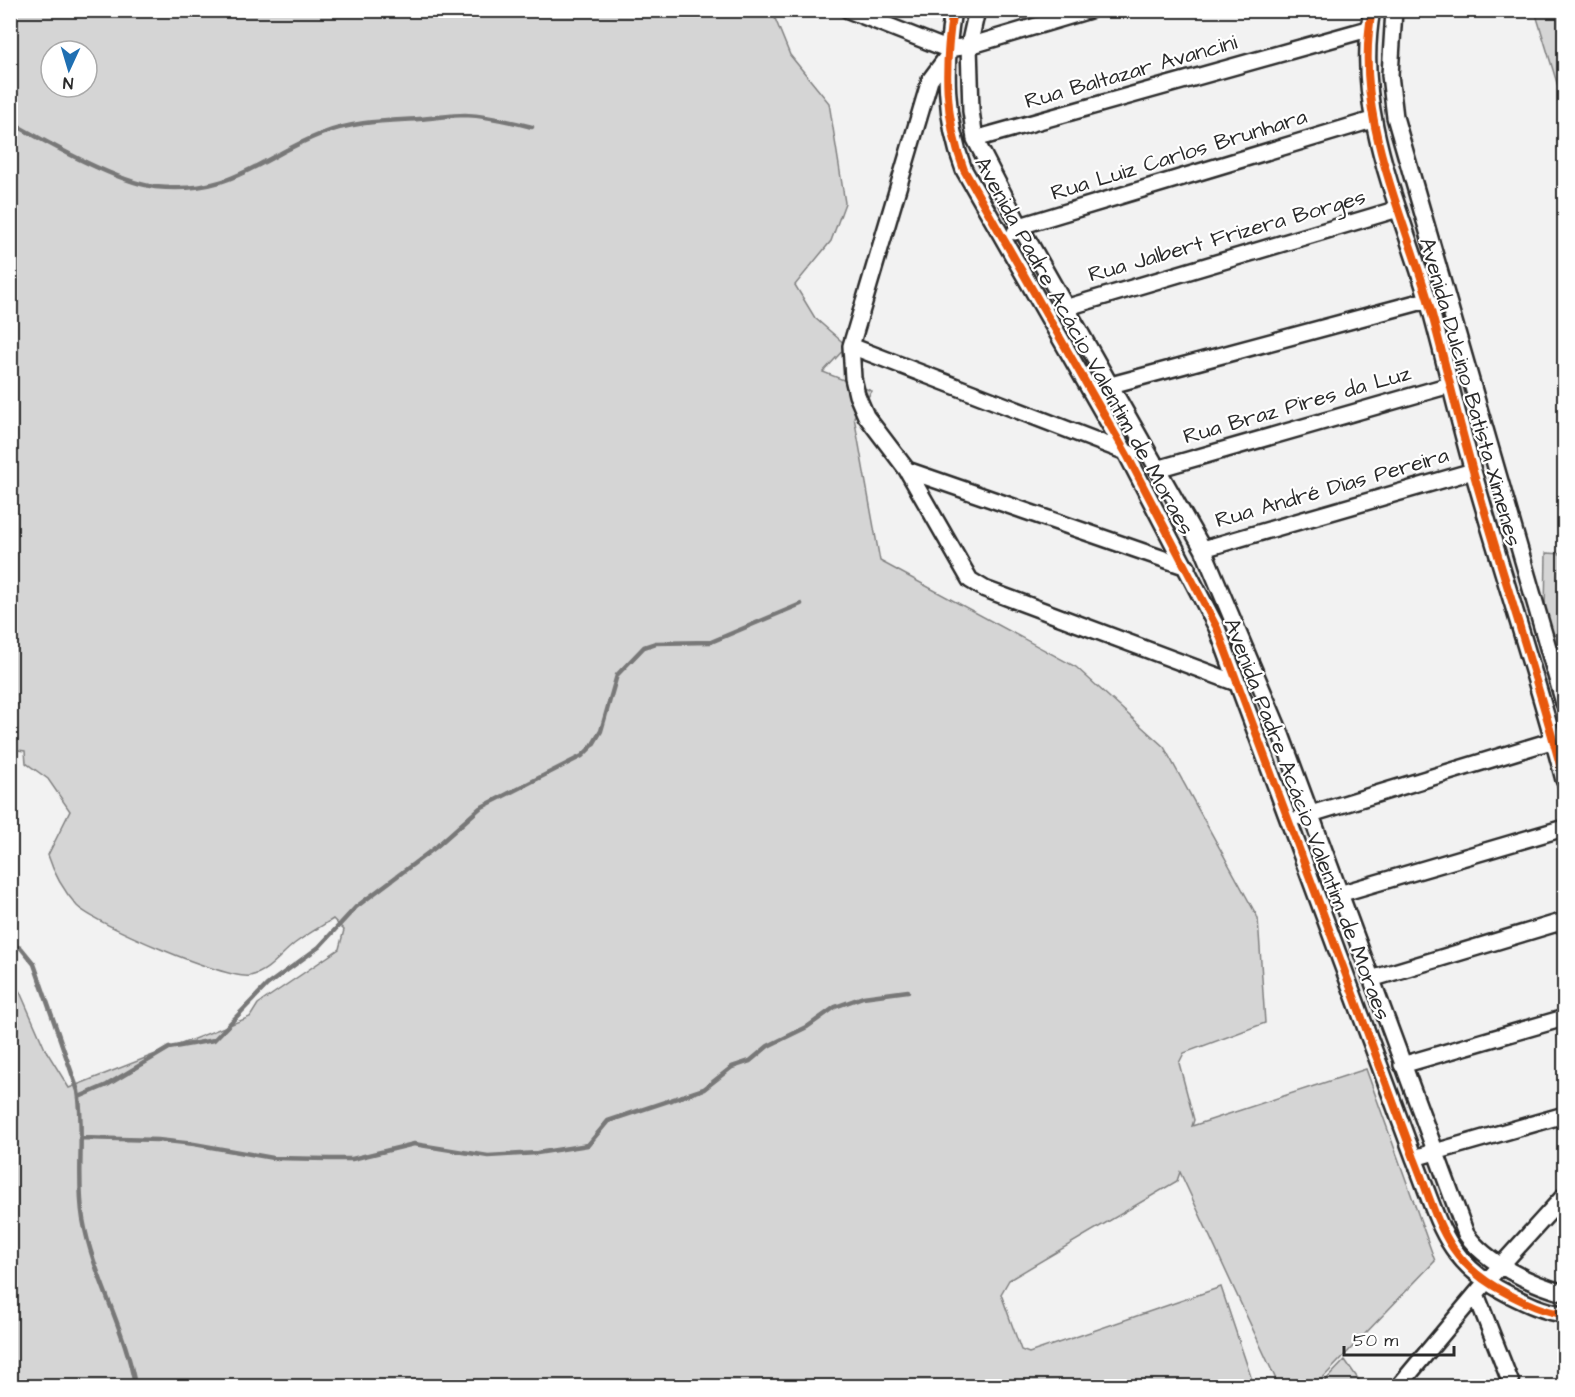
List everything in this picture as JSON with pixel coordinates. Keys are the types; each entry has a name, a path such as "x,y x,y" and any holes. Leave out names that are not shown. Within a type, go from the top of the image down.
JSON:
{"street":[{"path":"848,10 947,53"},
{"name":"Avenida Padre Acácio Valentim de Moraes","path":"953,10 947,53 949,121 964,170 1127,454 1217,628 1414,1158 1446,1237 1480,1288"},
{"name":"Avenida Padre Acácio Valentim de Moraes","path":"977,10 969,46 971,111 975,139 1020,226 1068,307 1145,450 1203,549 1264,691 1466,1234 1482,1252 1502,1265"},
{"path":"1090,10 947,53 930,80 851,346 857,396 881,438 907,470 970,580 985,589 1239,684"},
{"name":"Avenida Dulcino Batista Ximenes","path":"1372,10 1368,29 1366,79 1372,120 1427,300 1473,471 1559,738 1564,780"},
{"name":"Avenida Dulcino Batista Ximenes","path":"1394,10 1390,75 1395,117 1564,703"},
{"name":"Rua Baltazar Avancini","path":"975,139 1368,29"},
{"name":"Rua Luiz Carlos Brunhara","path":"1004,243 1020,226 1372,120"},
{"name":"Rua Jalbert Frizera Borges","path":"1068,307 1398,209"},
{"path":"1111,385 1427,300"},
{"path":"851,346 1127,454 1145,450"},
{"name":"Rua Braz Pires da Luz","path":"1157,469 1450,385"},
{"path":"907,470 1187,567"},
{"name":"Rua André Dias Pereira","path":"1203,549 1473,471"},
{"path":"1217,628 1236,623"},
{"path":"1290,821 1559,738"},
{"path":"1339,894 1564,828"},
{"path":"1371,979 1564,921"},
{"path":"1402,1065 1564,1018"},
{"path":"1414,1158 1435,1150 1564,1115"},
{"path":"1400,1386 1480,1288 1564,1196"},
{"path":"1502,1265 1547,1288 1564,1293"},
{"path":"1480,1288 1564,1314"},
{"path":"1480,1288 1512,1386"}],"shaded area":[{"path":"11,11 772,11 790,55 829,103 845,203 831,241 795,285 815,318 847,346 823,372 872,391 854,417 880,561 1076,667 1164,747 1258,918 1265,1023 1184,1053 1179,1063 1194,1120 1192,1126 1366,1069 1435,1261 1315,1386 1279,1386 1180,1172 1177,1181 1009,1280 1001,1294 1021,1350 1029,1353 1221,1287 1254,1386 11,1386 11,976 45,1049 69,1088 250,1017 258,1004 339,949 344,930 333,919 294,944 269,967 250,976 236,975 189,960 108,925 77,906 67,894 53,869 48,855 70,811 48,779 26,763 25,751 11,749"},
{"path":"1535,11 1564,11 1564,106"},
{"path":"1546,553 1564,554 1564,691 1545,614"},
{"path":"1345,1360 1363,1386 1320,1386"}],"waterway":[{"path":"10,122 81,160 121,178 155,187 182,188 205,186 225,180 321,134 357,124 465,115 482,116 532,127"},
{"path":"79,1097 107,1085 169,1048 214,1040 267,985 319,947 356,907 436,847 480,808 582,756 592,746 601,731 617,675 644,647 656,643 711,642 801,604"},
{"path":"10,944 21,948 34,964 78,1091 83,1219 94,1262 131,1365 135,1386"},
{"path":"81,1138 158,1140 273,1158 329,1159 352,1159 414,1144 488,1156 537,1153 588,1145 608,1121 704,1089 732,1067 750,1061 768,1046 807,1027 835,1007 863,997 908,991"}],"cycle path":[{"path":"953,10 947,71 949,111 957,150 964,170 1127,455 1217,628 1438,1220 1457,1253 1487,1282 1528,1304 1564,1314"},
{"path":"1372,10 1368,48 1369,85 1382,158 1428,300 1473,471 1564,780"}]}
